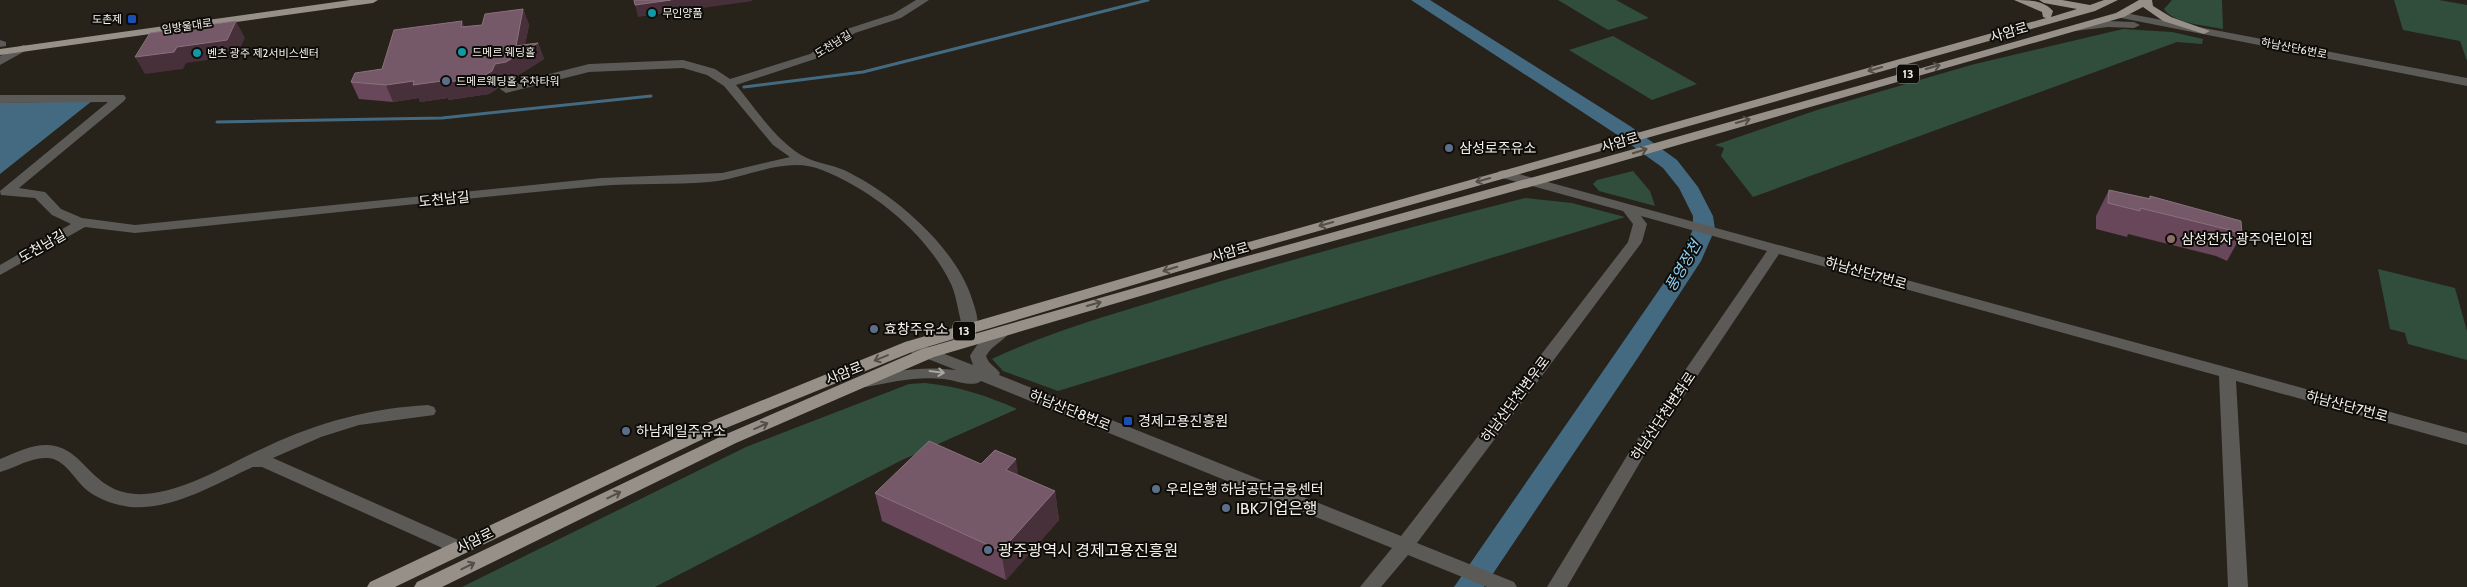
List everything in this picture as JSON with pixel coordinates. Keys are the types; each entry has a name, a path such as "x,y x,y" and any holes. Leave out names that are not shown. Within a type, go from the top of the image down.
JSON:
{"main road":[{"name":"임방울대로","path":"0,46 309,0"},
{"name":"임방울대로","path":"0,46 23,48 373,0"},
{"path":"2019,0 2041,6 2048,11 2048,14 2037,24"},
{"path":"2044,0 2120,14"},
{"name":"사암로","path":"377,587 720,424 911,346 1208,258 1681,123 2091,9 2113,0"},
{"path":"2147,0 2148,7 2157,15 2204,31"},
{"name":"사암로","path":"424,587 730,439 928,353 1227,266 1593,165 1696,134 2073,28 2120,14 2147,0"}],"street":[{"name":"도천남길","path":"728,83 814,56 851,31 897,16 924,0"},
{"name":"하남산단6번로","path":"2120,14 2467,82"},
{"path":"2073,28 2121,24 2204,31"},
{"path":"0,61 23,48"},
{"path":"506,89 589,68 673,62 699,68 728,83"},
{"name":"도천남길","path":"728,83 737,91 753,114 778,142 802,160 836,170 863,185 928,240 949,266 963,292 970,312 970,329"},
{"name":"도천남길","path":"0,99 120,98 6,192 33,194 43,197 57,214 113,228 158,227 601,182 698,179 724,176 802,160"},
{"name":"하남산단7번로","path":"1504,174 1754,241 2467,439"},
{"name":"하남산단천변우로","path":"1370,587 1410,548 1635,242 1640,224 1627,207"},
{"name":"도천남길","path":"0,271 84,222"},
{"name":"하남산단천변좌로","path":"1557,587 1640,450 1776,248"},
{"path":"1003,331 980,351 978,361 982,367 1017,389"},
{"name":"하남산단8번로","path":"911,346 1507,587"},
{"path":"855,385 913,372 928,371 1017,389"},
{"path":"2227,373 2238,587"},
{"path":"0,466 32,452 45,450 59,453 71,460 90,483 104,492 128,500 157,497 185,490 292,441 342,422 377,414 428,411"},
{"path":"251,461 262,461 277,465 458,548"}],"green space":[{"path":"1558,0 1616,0 1649,18 1608,30"},
{"path":"2172,0 2222,0 2223,29 2174,18 2164,9"},
{"path":"2394,0 2439,0 2467,5 2467,61 2460,41 2403,30"},
{"path":"2123,29 2172,32 2203,39 2202,44 2177,42 1753,197 1721,156 1724,148 1715,145 1817,110 1971,65"},
{"path":"1613,36 1697,84 1652,100 1569,50"},
{"path":"1633,171 1650,191 1655,206 1599,191 1593,184 1597,180"},
{"path":"1525,198 1572,203 1625,217 1058,391 1003,371 992,359 1063,330 1227,279"},
{"path":"2378,269 2455,288 2467,331 2467,360 2408,344 2405,333 2390,329"},
{"path":"925,383 972,392 1017,409 902,460 655,587 462,587 746,447 909,384"}],"water":[{"path":"92,101 0,174 0,103"}],"building":[{"path":"634,0 671,0 635,5"},
{"path":"523,9 516,46 538,43 506,62 495,64 492,71 482,77 413,85 414,81 386,85 351,82 355,73 382,69 394,30 462,21 461,27 482,25 485,14"},
{"path":"236,21 227,40 177,47 174,52 135,57 150,33"},
{"path":"2109,190 2150,199 2150,196 2241,221 2242,234 2140,208 2140,211 2108,203"},
{"path":"929,441 981,464 995,450 1016,459 1006,470 1055,491 1001,551 875,493"}],"waterway":[{"path":"744,87 863,72 1148,0"},
{"name":"풍영정천","path":"1419,0 1623,130 1670,164 1688,187 1703,216 1704,229 1690,261 1631,351 1468,587"},
{"path":"217,122 442,118 651,96"}],"place":[{"name":"무인양품","path":"652,13"},
{"name":"도촌제","path":"132,19"},
{"name":"드메르 웨딩홀","path":"462,52"},
{"name":"벤츠 광주 제2서비스센터","path":"197,53"},
{"name":"드메르웨딩홀 주차타워","path":"446,81"},
{"name":"삼성로주유소","path":"1449,148"},
{"name":"삼성전자 광주어린이집","path":"2171,239"},
{"name":"효창주유소","path":"874,329"},
{"name":"경제고용진흥원","path":"1128,421"},
{"name":"하남제일주유소","path":"626,431"},
{"name":"우리은행 하남공단금융센터","path":"1156,489"},
{"name":"IBK기업은행","path":"1226,508"},
{"name":"광주광역시 경제고용진흥원","path":"988,550"}]}
